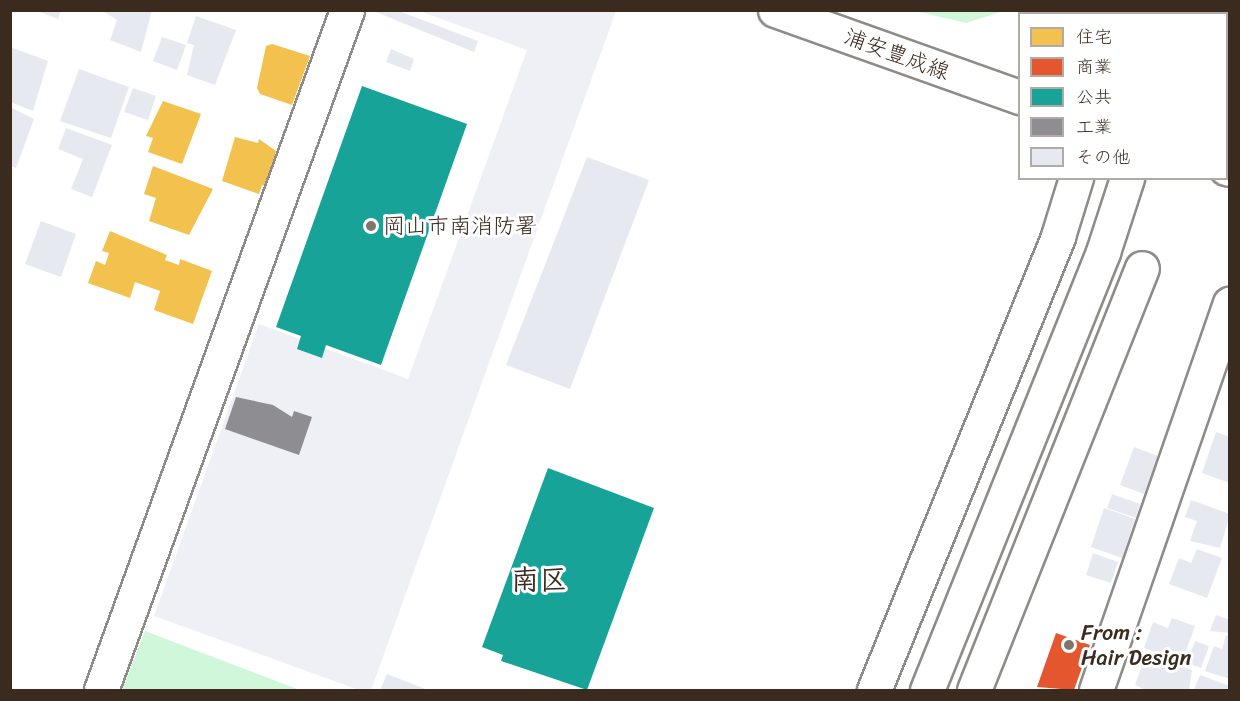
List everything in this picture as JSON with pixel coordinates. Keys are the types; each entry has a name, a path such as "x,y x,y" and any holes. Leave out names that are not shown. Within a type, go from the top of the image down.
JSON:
{"street":[{"path":"101,690 347,10"},
{"name":"浦安豊成線","path":"775,10 1018,96"},
{"path":"874,690 1059,236 1075,180"},
{"path":"927,690 1056,372 1126,180"},
{"path":"974,690 1142,268"},
{"path":"1096,690 1230,304"},
{"path":"1056,372 1094,386"}],"shaded area":[{"path":"419,11 616,11 371,690 359,690 154,616 259,324 408,379 527,50"}],"green space":[{"path":"915,11 1004,11 966,23"},
{"path":"145,631 300,690 122,690"}],"building: 住宅":[{"path":"272,44 310,56 292,105 260,94 257,88 266,46"},
{"path":"163,101 201,114 182,164 148,152 153,138 146,136"},
{"path":"235,137 258,143 259,139 276,151 268,187 262,185 259,194 222,181"},
{"path":"153,166 213,189 189,235 149,221 156,198 144,194"},
{"path":"110,231 167,255 165,260 179,265 180,259 212,271 193,324 154,310 160,291 135,282 130,298 88,283 96,261 105,265 109,253 102,251"}],"building: 商業":[{"path":"1056,633 1090,645 1074,690 1037,687"}],"building: 公共":[{"name":"岡山市南消防署","path":"362,86 467,124 381,365 326,345 322,358 297,349 301,336 276,327"},
{"path":"548,468 654,508 587,690 501,661 503,655 482,647"}],"building: 工業":[{"path":"236,397 273,405 292,417 294,411 312,417 299,455 225,429"}],"building: その他":[{"path":"35,10 61,10 58,19"},
{"path":"101,10 152,10 141,52 110,40 117,20"},
{"path":"371,10 396,10 478,41 474,52"},
{"path":"196,16 236,30 215,85 187,75 194,45 187,43"},
{"path":"162,37 186,45 177,70 153,61"},
{"path":"10,47 48,61 33,111 10,102"},
{"path":"391,49 414,59 410,71 386,62"},
{"path":"79,69 129,87 111,138 60,121"},
{"path":"133,88 156,96 148,120 124,112"},
{"path":"10,107 34,119 16,168 10,166"},
{"path":"66,128 112,145 92,197 71,189 83,159 58,149"},
{"path":"587,157 649,180 570,389 506,365"},
{"path":"41,221 76,234 61,277 25,264"},
{"path":"1216,432 1230,437 1230,483 1202,473"},
{"path":"1134,447 1158,456 1144,494 1120,485"},
{"path":"1112,494 1140,504 1136,518 1107,508"},
{"path":"1191,500 1230,514 1220,548 1190,541 1197,521 1185,517"},
{"path":"1104,508 1135,519 1122,558 1091,547"},
{"path":"1197,549 1222,558 1207,598 1169,584 1179,558 1191,563"},
{"path":"1093,553 1118,562 1111,583 1086,575"},
{"path":"1216,615 1230,620 1230,633 1210,631"},
{"path":"1172,618 1195,626 1182,662 1144,648 1153,622 1168,628"},
{"path":"1226,635 1230,637 1230,679 1205,671 1214,646 1222,649"},
{"path":"1195,641 1209,646 1201,668 1187,663"},
{"path":"1146,654 1192,670 1189,690 1146,690 1135,685"},
{"path":"387,674 428,690 380,690"},
{"path":"1200,675 1230,686 1230,690 1194,690"}],"place":[{"name":"岡山市南消防署","path":"371,226"},
{"name":"From : Hair Design","path":"1069,645"}],"district":[{"name":"南区","path":"539,580"}]}
